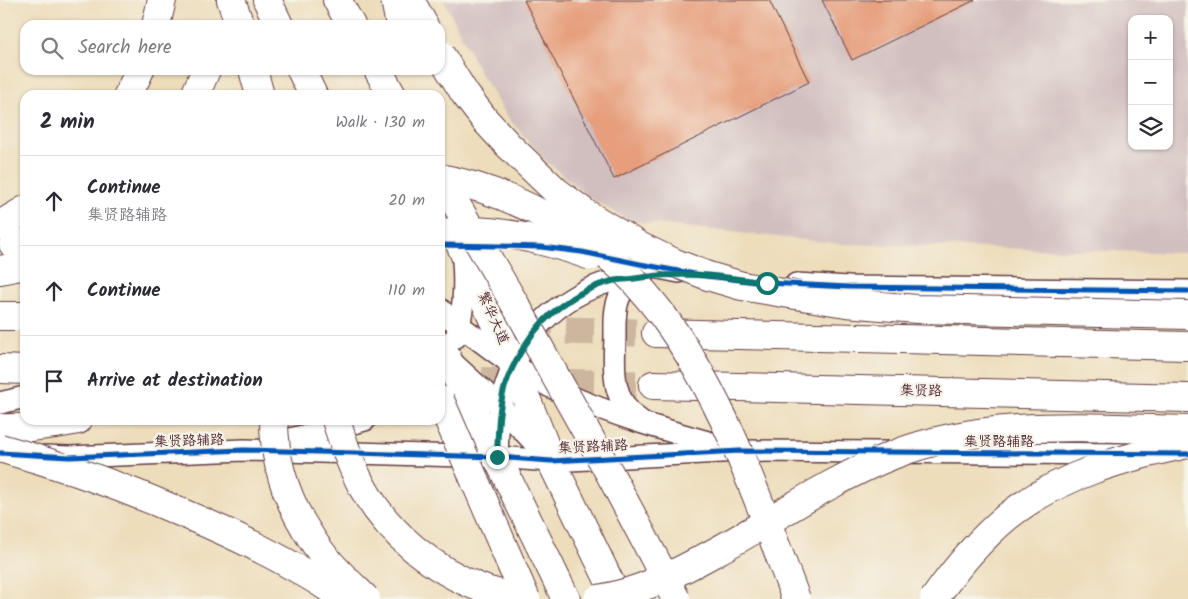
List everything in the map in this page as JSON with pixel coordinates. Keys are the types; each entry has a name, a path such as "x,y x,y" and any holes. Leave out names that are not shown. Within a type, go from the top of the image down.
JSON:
{"main road":[{"path":"157,20 162,0"},
{"path":"221,20 224,0"},
{"path":"231,0 238,20"},
{"path":"267,0 277,20"},
{"path":"274,0 283,20"},
{"path":"337,0 350,20"},
{"path":"342,0 351,20"},
{"path":"395,0 399,20"},
{"path":"410,0 421,20"},
{"path":"445,62 465,94 485,120 557,192 585,213 641,247 708,276 742,286 846,303 917,309 1188,315"},
{"path":"130,90 138,75"},
{"path":"197,90 204,75"},
{"path":"254,75 259,90"},
{"path":"304,75 311,90"},
{"path":"379,75 386,90"},
{"path":"380,75 390,90"},
{"path":"394,90 398,75"},
{"path":"445,179 499,194 543,213 580,236 616,263 648,297 676,334 720,411 755,492 796,599"},
{"path":"445,186 519,310 596,448 676,599"},
{"path":"0,270 15,244 20,227"},
{"path":"447,241 471,231 504,233 536,238 625,266 716,284 777,292"},
{"name":"繁华大道","path":"447,241 513,365 551,461 618,599"},
{"path":"0,316 20,316"},
{"path":"656,333 1188,346"},
{"path":"445,361 497,457 566,599"},
{"path":"0,369 20,370"},
{"name":"集贤路","path":"653,385 1188,398"},
{"path":"445,412 526,599"},
{"path":"0,428 48,425"},
{"path":"274,425 279,466 288,496 303,525 320,552 366,599"},
{"path":"334,425 363,489 391,526 407,543 425,558 463,581 506,596 526,599"},
{"path":"598,599 637,590 660,581 697,563 833,484 893,455 926,444 997,430 1033,428 1188,430"},
{"path":"934,599 968,554 1008,516 1030,501 1061,484 1100,467 1146,453 1188,444"},
{"path":"0,448 49,462 122,488 232,534 302,571 345,599"}],"street":[{"path":"445,353 453,346 460,326 465,288 447,241 499,246 541,247 582,252 700,275 767,283 849,287 1188,290"},
{"path":"497,457 501,407 513,365 542,322 575,297 612,281 655,275 700,275"},
{"path":"648,425 634,416 623,403 617,390 614,374 615,310 619,296 628,286 641,279 655,275"},
{"path":"445,313 513,365 561,392 648,425 740,451"},
{"path":"445,358 501,407 551,461"},
{"path":"0,403 20,398"},
{"path":"244,450 331,425"},
{"name":"集贤路辅路","path":"0,454 69,457 244,450 497,457 551,461 740,451 1188,454"}],"shaded area":[{"path":"444,0 1188,0 1188,253 842,244 629,221 586,195 545,160 509,119 480,73"}],"building":[{"path":"524,0 769,0 809,82 614,179"},
{"path":"822,0 975,0 852,60"}],"tunnel":[{"path":"445,327 656,333"},
{"path":"445,380 653,385"}],"cycle path":[{"path":"445,245 541,247 582,252 700,275 767,283 849,287 1188,291"},
{"path":"0,453 69,457 244,450 497,457 551,461 740,451 1188,454"}],"route":[{"path":"497,457 502,402 513,365 542,322 575,297 612,281 655,275 700,275 767,283"}]}
